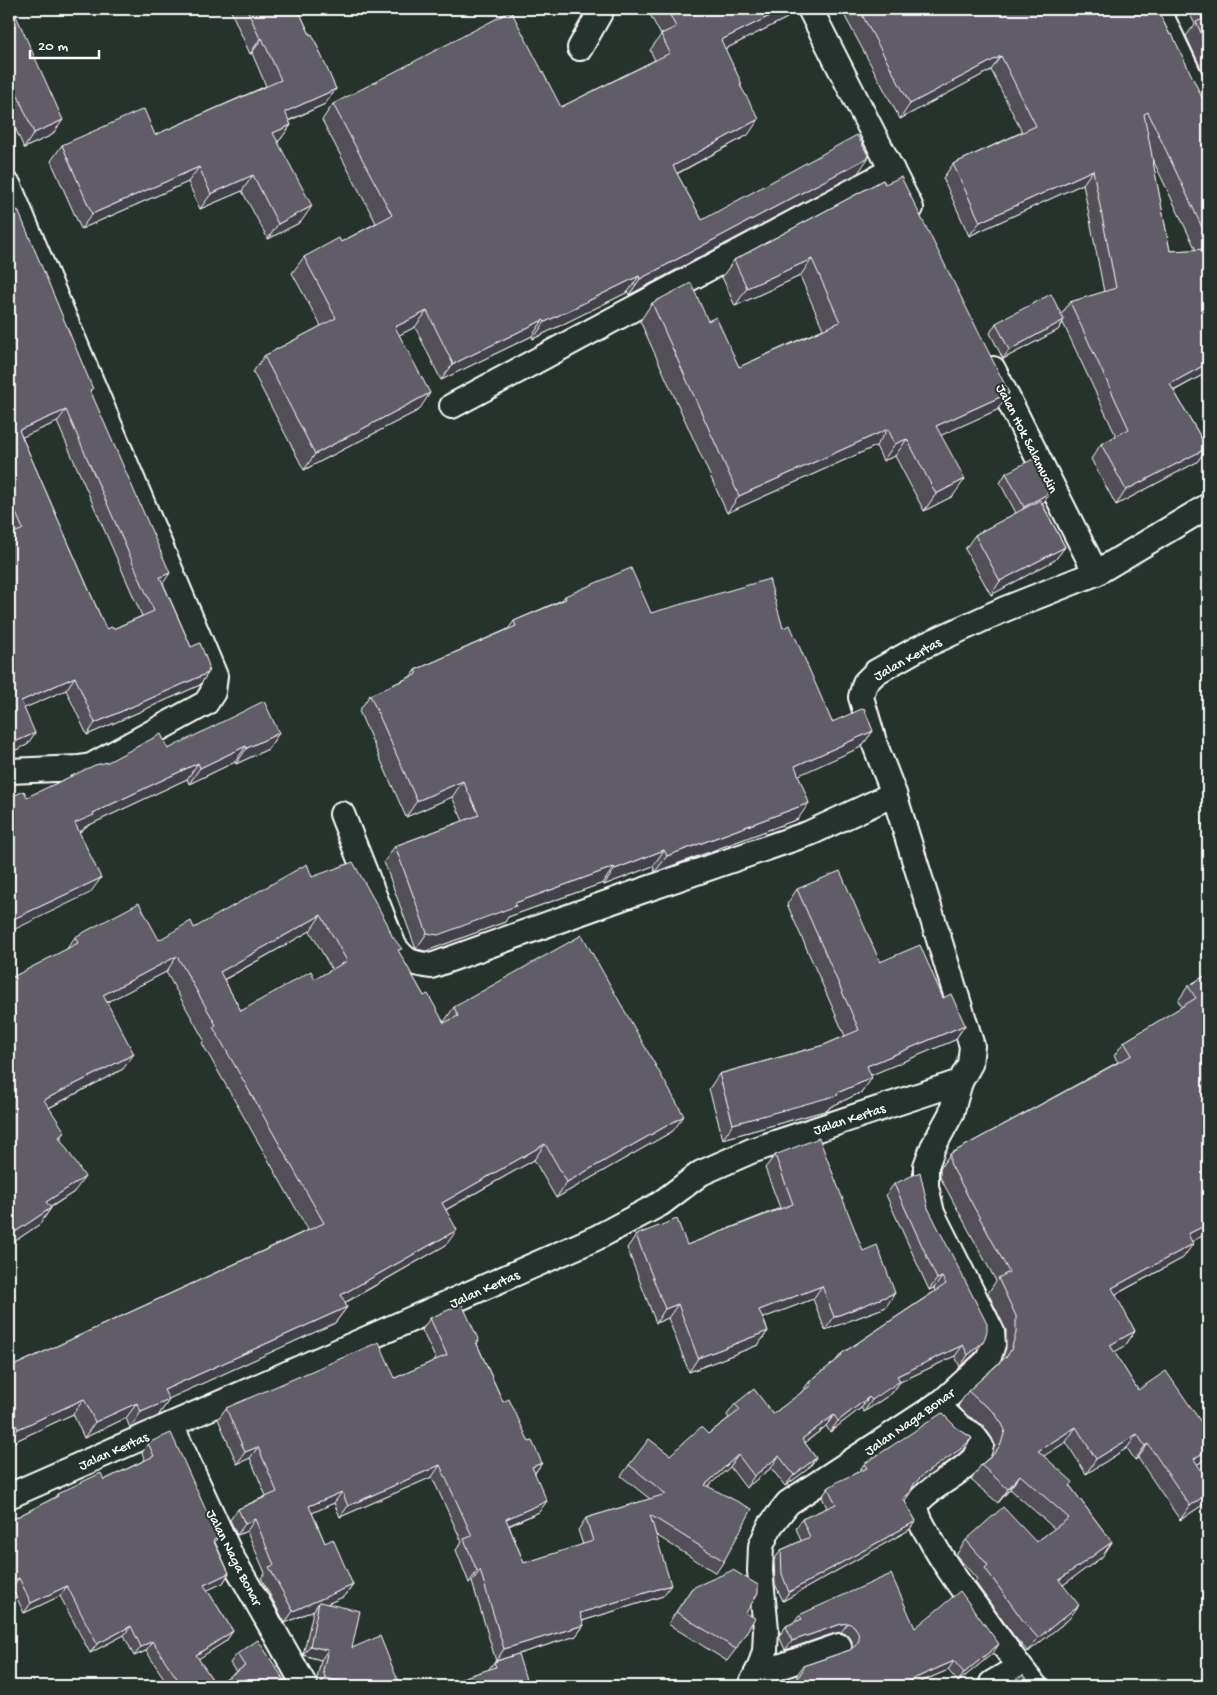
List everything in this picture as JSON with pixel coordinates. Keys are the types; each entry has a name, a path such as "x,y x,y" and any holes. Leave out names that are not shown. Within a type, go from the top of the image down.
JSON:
{"street":[{"path":"580,48 602,9"},
{"path":"810,9 923,232"},
{"path":"1158,9 1208,115"},
{"path":"452,406 892,170"},
{"path":"9,186 215,676 213,692 206,703 91,766 9,771"},
{"name":"Jalan Hok Salamudin","path":"985,354 1096,573"},
{"name":"Jalan Kertas","path":"9,1496 596,1238 660,1204 700,1174 751,1151 960,1082 970,1064 972,1046 894,794 875,745 861,697 866,683 876,672 917,649 1005,609 1096,573 1208,506"},
{"path":"342,814 394,946 403,958 412,963 431,966 810,833 894,794"},
{"name":"Jalan Naga Bonar","path":"753,1681 765,1651 766,1630 760,1571 761,1546 770,1526 788,1503 936,1405 988,1360 993,1344 992,1332 932,1213 926,1186 926,1166 933,1147 951,1114 960,1082"},
{"path":"936,1405 960,1427 972,1434 981,1446 980,1452 954,1475 928,1492 918,1502 916,1508 919,1518 937,1552 1019,1667 1035,1686"},
{"name":"Jalan Naga Bonar","path":"171,1425 231,1556 305,1686"},
{"path":"753,1681 839,1646"},
{"path":"992,1684 1019,1667"}],"building":[{"path":"9,9 13,9 63,120 34,133 9,75"},
{"path":"247,9 298,9 310,35 312,34 336,89 285,112 291,125 273,133 312,206 278,224 253,175 211,194 199,167 92,214 62,145 144,109 155,135 281,80"},
{"path":"667,9 784,9 721,40 742,84 740,85 759,119 673,166 702,220 857,135 869,157 640,279 639,276 453,364 427,311 395,327 430,393 315,454 264,356 336,318 304,257 339,238 341,242 392,215 333,104 511,11 561,107 670,53 661,34 676,27"},
{"path":"859,9 1157,9 1170,35 1172,34 1208,109 1208,240 1148,112 1144,114 1170,251 1208,249 1208,363 1170,384 1207,448 1126,490 1101,444 1129,429 1070,302 1116,288 1093,170 980,222 953,164 1036,126 1001,56 910,104"},
{"path":"1204,9 1208,9 1208,48 1196,22 1203,19 1201,16 1207,14"},
{"path":"901,177 1009,393 936,426 965,479 936,494 907,439 895,444 888,429 739,496 652,303 691,283 708,321 716,317 739,367 840,322 812,259 747,288 734,260 883,180 885,184"},
{"path":"18,210 93,389 90,390 170,573 160,577 191,647 200,643 209,666 208,673 95,723 75,677 21,701 35,733 10,744 9,535 23,529 9,497 9,214","holes":["66,410 154,611 113,629 112,627 106,629 19,430"]},
{"path":"1051,294 1064,320 1009,350 996,323"},
{"path":"1033,459 1051,492 1024,507 1006,473"},
{"path":"1040,500 1065,547 1000,581 975,535"},
{"path":"631,568 651,613 769,579 783,628 790,625 832,722 864,708 873,731 795,766 809,803 667,856 664,850 615,869 614,867 515,903 516,906 438,935 427,933 395,846 479,815 463,781 417,801 370,695 417,674 415,670 516,626 514,621 566,599 565,596"},
{"path":"264,701 279,733 200,768 198,763 75,823 101,878 9,921 9,798 24,791 27,797 95,765 108,762 161,734 168,749"},
{"path":"353,862 387,923 392,936 402,949 398,950 424,996 428,994 444,1023 458,1016 454,1007 582,935 684,1116 567,1182 545,1144 442,1203 457,1230 341,1295 347,1307 164,1390 169,1400 141,1412 137,1403 95,1422 84,1399 18,1429 9,1408 9,1368 324,1223 213,1027 216,1025 177,956 103,995 134,1054 44,1100 65,1132 59,1137 85,1177 46,1202 51,1208 9,1236 9,979 78,943 75,937 139,903 159,940 191,921 194,928 307,864 312,877","holes":["321,915 347,961 315,979 311,971 241,1011 220,972"]},
{"path":"840,871 880,962 920,945 943,998 951,994 965,1025 867,1066 872,1078 837,1093 838,1095 733,1124 719,1074 824,1045 859,1030 797,889"},
{"path":"1208,974 1208,1224 1188,1234 1193,1244 1112,1288 1135,1331 1110,1345 1138,1390 1166,1371 1201,1422 1206,1418 1208,1422 1208,1449 1194,1459 1208,1481 1208,1493 1190,1506 1148,1444 1145,1446 1137,1434 1096,1459 1076,1427 1038,1451 1073,1482 1070,1486 1112,1542 1059,1580 1079,1605 1038,1638 1024,1622 985,1568 988,1565 966,1540 1003,1507 1036,1542 1069,1518 1020,1475 1008,1489 981,1465 993,1455 1001,1444 1005,1430 993,1411 968,1391 1007,1356 1011,1350 1016,1333 1016,1316 998,1278 1009,1272 950,1163 950,1154 1132,1055 1124,1042 1196,998 1188,986"},
{"path":"819,1138 863,1251 877,1245 895,1293 834,1317 822,1286 759,1310 768,1331 698,1358 678,1304 665,1309 636,1235 677,1219 687,1245 793,1204 775,1155"},
{"path":"920,1172 928,1208 987,1324 984,1341 968,1355 963,1345 897,1376 900,1381 872,1400 869,1397 838,1421 834,1415 802,1439 816,1458 794,1475 779,1456 754,1476 738,1455 705,1485 752,1509 724,1561 650,1515 671,1585 580,1613 584,1625 504,1649 480,1570 477,1571 464,1539 472,1536 440,1465 348,1506 342,1492 309,1506 325,1543 333,1539 353,1585 293,1611 269,1567 274,1565 255,1519 245,1524 238,1509 277,1492 258,1447 245,1452 226,1408 379,1342 395,1378 447,1355 430,1318 462,1304 479,1341 476,1342 503,1402 509,1399 529,1442 532,1441 542,1463 532,1467 547,1501 506,1519 524,1563 593,1541 586,1518 666,1494 629,1465 649,1439 670,1455 701,1427 708,1434 740,1410 735,1404 754,1389 773,1414 811,1385 809,1382 842,1356 841,1354 946,1284 942,1277 937,1279 894,1184"},
{"path":"942,1413 957,1428 972,1438 962,1448 923,1475 914,1484 910,1493 903,1498 916,1521 789,1592 782,1574 781,1550 810,1537 802,1519 836,1504 828,1488 867,1468 864,1464"},
{"path":"171,1433 218,1537 213,1540 229,1573 204,1585 233,1631 196,1655 216,1685 245,1666 237,1654 258,1640 288,1686 182,1686 152,1641 141,1647 131,1626 97,1644 67,1586 31,1603 19,1578 9,1583 9,1521 58,1496 57,1494 101,1473 104,1480 154,1456 148,1443"},
{"path":"733,1570 758,1585 758,1593 746,1613 755,1618 736,1649 676,1612 692,1588"},
{"path":"891,1574 915,1628 960,1591 999,1644 964,1673 954,1661 897,1686 793,1686 804,1668 803,1666 850,1650 859,1640 858,1632 854,1626 848,1623 792,1641 786,1626 802,1619 799,1615"},
{"path":"319,1602 360,1611 352,1648 380,1636 400,1686 362,1686 325,1678 323,1670 328,1650 310,1646"},
{"path":"518,1654 528,1686 465,1686 462,1678 496,1667 494,1662"},
{"path":"1023,1675 1032,1686 1005,1686"}]}
